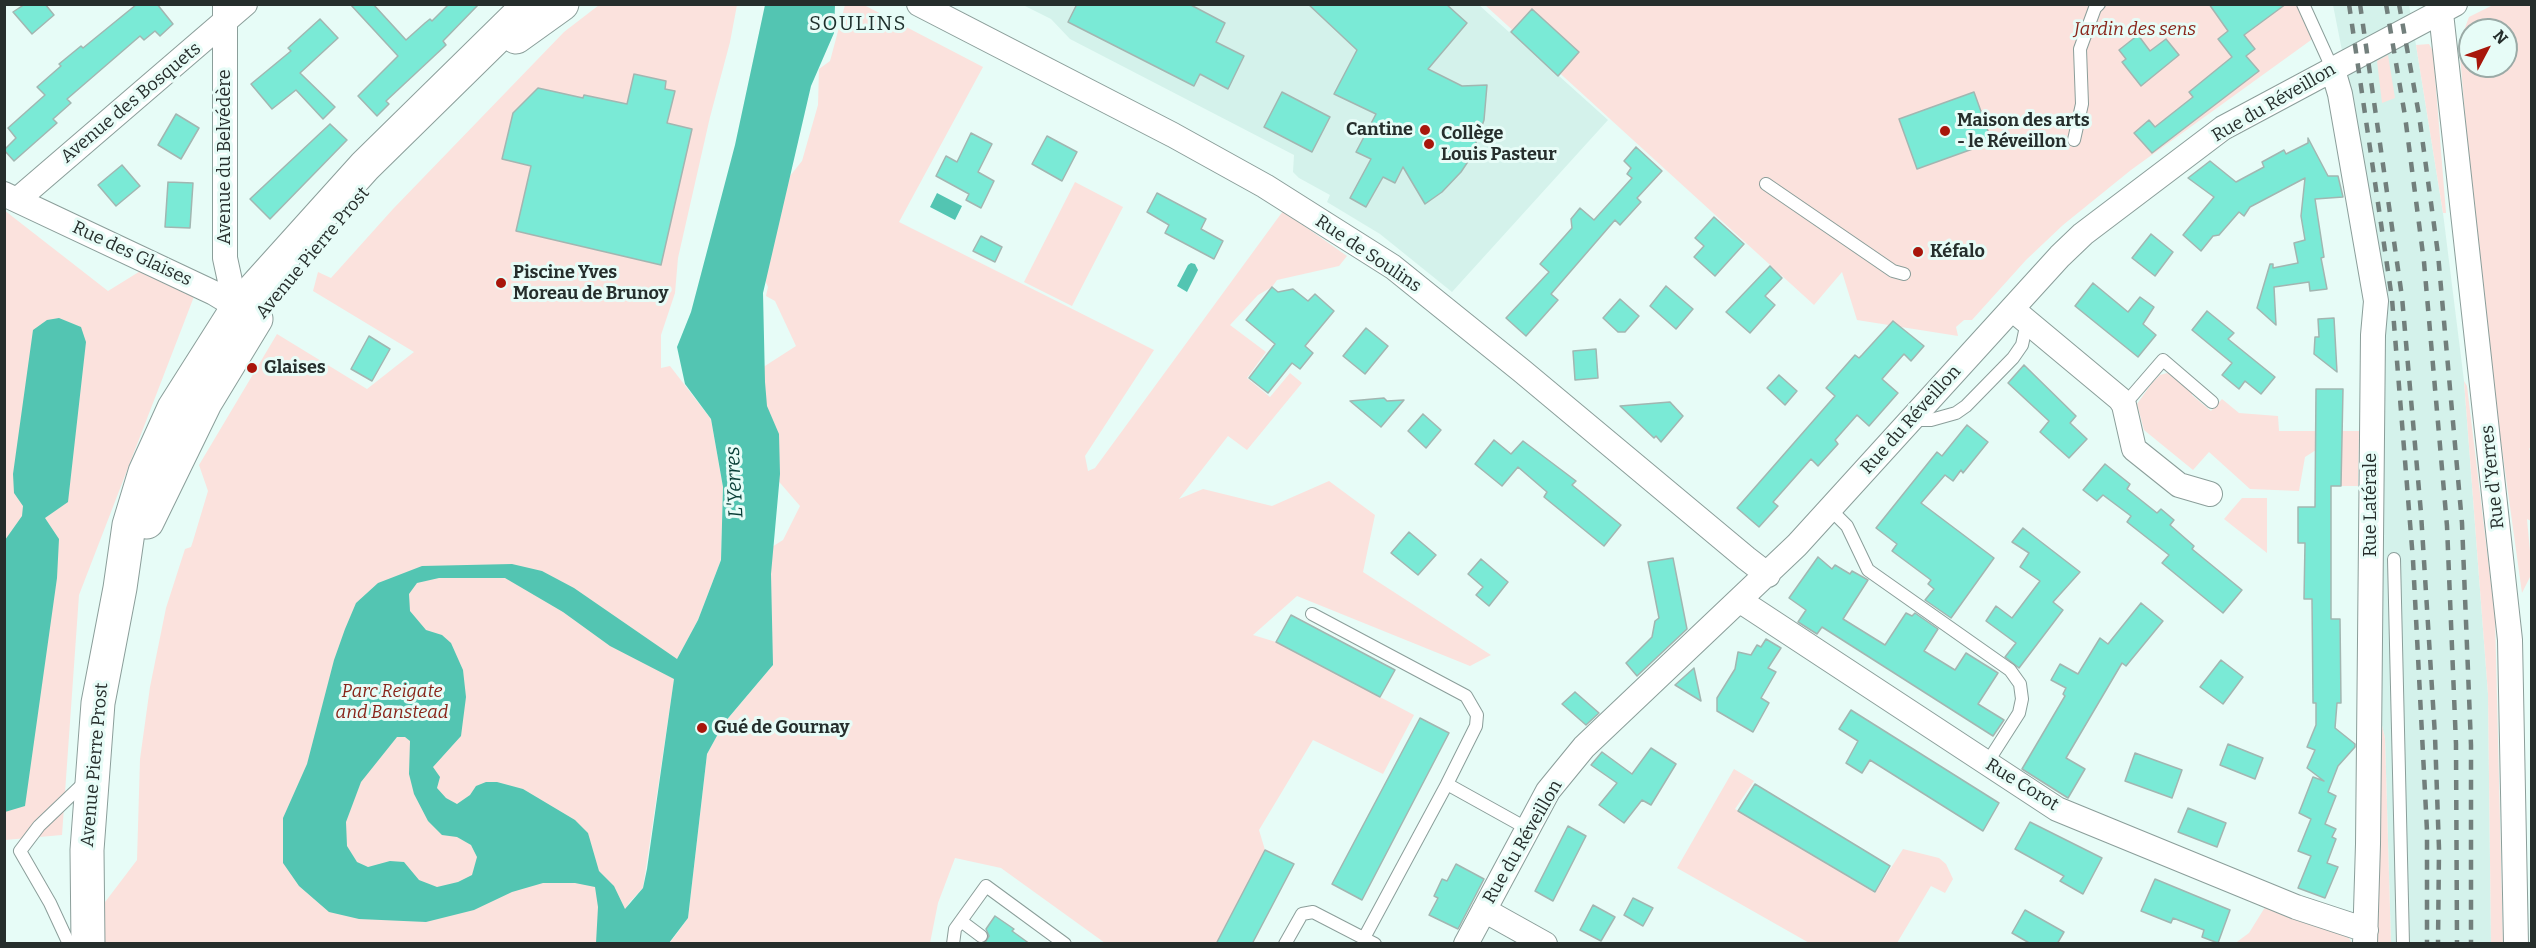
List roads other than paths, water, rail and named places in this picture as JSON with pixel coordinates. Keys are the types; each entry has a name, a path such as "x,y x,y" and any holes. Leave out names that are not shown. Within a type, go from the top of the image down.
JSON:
{"main road":[{"name":"Avenue Pierre Prost","path":"88,944 87,850 98,703 120,588 129,525 145,472 174,408 365,166 530,4"},
{"name":"Avenue Pierre Prost","path":"120,588 145,527 184,463 205,403 248,313 274,293 348,208 493,58 520,34 562,4"}],"street":[{"name":"Avenue des Bosquets","path":"11,197 225,13 245,4"},
{"name":"Rue de Soulins","path":"919,4 1173,135 1265,186 1393,267 1768,574"},
{"name":"Rue du Réveillon","path":"1466,944 1548,791 1584,747 1768,574 1912,420 2019,316 2060,256 2083,234 2223,128 2448,9"},
{"name":"Rue d'Yerres","path":"2448,9 2521,643 2524,865 2516,944"},
{"name":"Avenue du Belvédère","path":"225,13 225,258 233,295 248,313"},
{"name":"Rue Latérale","path":"2333,70 2340,94 2376,301 2373,335 2366,937"},
{"name":"Rue des Glaises","path":"11,197 214,293 248,313"},
{"path":"2019,316 2124,405 2134,449 2179,485 2210,494"},
{"name":"Rue Corot","path":"1739,600 2057,809 2366,937"},
{"path":"1484,910 1545,944"}],"lane":[{"path":"2074,140 2082,104 2080,49 2095,8 2099,4"},
{"path":"2303,4 2333,70"},
{"path":"1766,184 1893,271 1904,274"},
{"path":"1912,420 1931,420 1956,413 1966,406 2013,358 2022,345 2019,316"},
{"path":"2124,405 2163,360 2212,402"},
{"path":"145,472 184,463"},
{"path":"1830,509 1847,526 1868,570 2010,670 2020,684 2022,699 2019,713 1987,763"},
{"path":"2394,559 2403,944"},
{"path":"1285,944 1302,914 1313,912 1369,941 1476,726 1477,715 1466,696 1312,614"},
{"path":"69,944 50,903 20,851 39,826 75,794 91,775"},
{"path":"1448,784 1528,829"},
{"path":"953,944 956,929 986,886 1065,944"},
{"path":"961,921 981,936"}],"water":[{"name":"L'Yerres","path":"765,5 835,5 834,33 811,86 763,293 767,406 779,434 780,474 771,574 773,665 724,723 707,754 688,918 669,943 596,943 598,907 595,887 575,883 543,883 512,892 474,910 426,922 359,919 329,912 299,886 283,863 283,818 307,764 334,660 345,629 356,603 378,583 422,566 512,564 542,571 574,588 677,659 698,620 721,560 723,487 711,419 685,384 677,347 691,312 735,145","holes":["439,578 505,578 563,612 610,646 674,679 643,888 625,909 614,886 599,871 588,833 575,820 523,789 497,782 486,782 476,786 470,795 457,804 446,798 437,788 440,777 433,767 461,736 466,697 463,670 451,643 442,635 426,630 410,611 409,594 417,583","397,737 405,737 410,741 409,774 414,794 428,821 442,835 457,837 471,845 477,857 472,875 458,882 437,887 419,880 404,862 390,861 368,867 357,862 347,846 346,822 361,782"]},
{"path":"937,193 962,206 955,220 930,207"},
{"path":"1191,263 1195,264 1198,270 1187,292 1177,286"},
{"path":"59,318 81,327 86,342 68,502 45,518 59,539 57,578 25,806 5,812 5,540 22,516 23,506 14,493 13,474 33,330 47,320"}],"railway":[{"path":"2349,4 2392,299 2413,560 2427,831 2427,944"},
{"path":"2360,4 2402,297 2421,513 2435,736 2439,849 2438,944"},
{"path":"2386,4 2405,116 2424,262 2447,526 2456,744 2457,944"},
{"path":"2399,4 2419,115 2438,254 2462,523 2471,745 2471,944"}],"place":[{"name":"Cantine","path":"1425,130"},
{"name":"Maison des arts - le Réveillon","path":"1945,131"},
{"name":"Collège Louis Pasteur","path":"1429,144"},
{"name":"Kéfalo","path":"1918,252"},
{"name":"Piscine Yves Moreau de Brunoy","path":"501,283"},
{"name":"Glaises","path":"252,368"},
{"name":"Gué de Gournay","path":"702,728"}],"district":[{"name":"SOULINS","path":"858,24"}],"park label":[{"name":"Jardin des sens","path":"2135,30"},
{"name":"Parc Reigate and Banstead","path":"392,702"}]}
